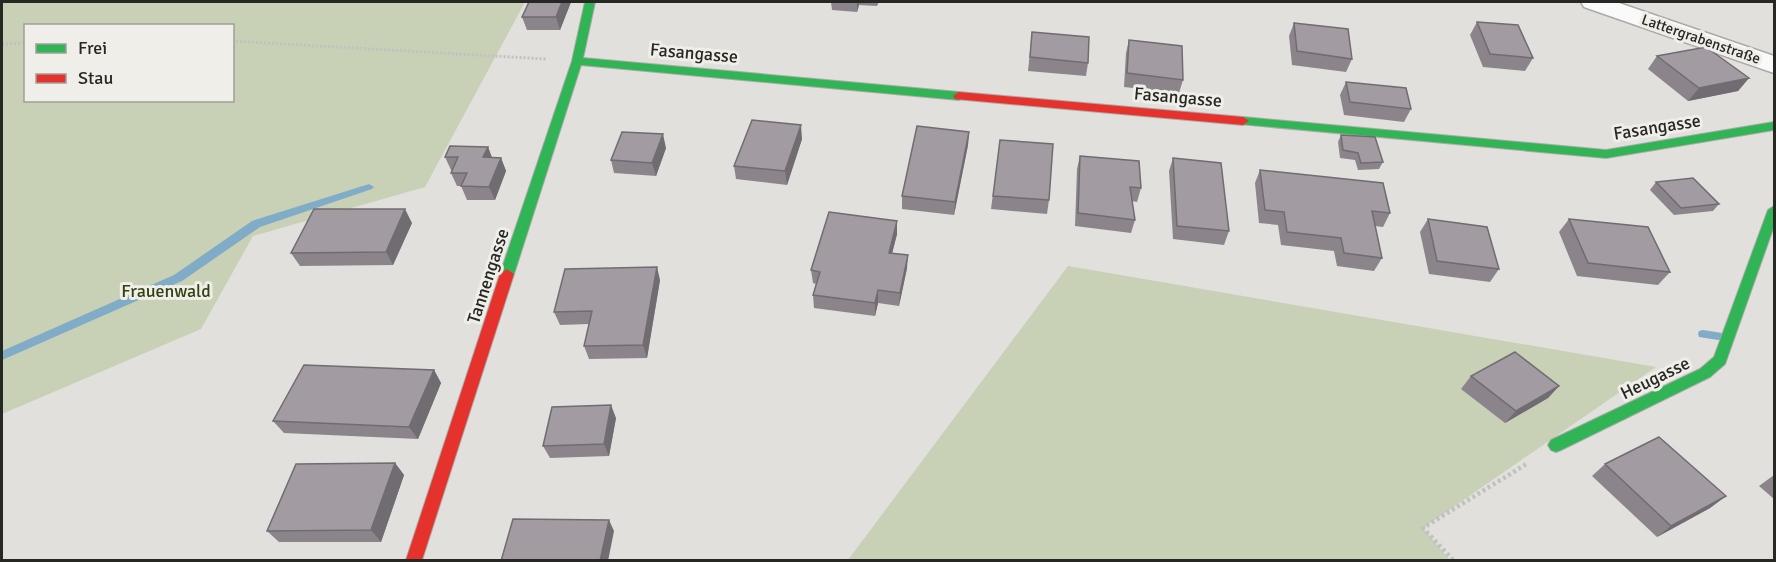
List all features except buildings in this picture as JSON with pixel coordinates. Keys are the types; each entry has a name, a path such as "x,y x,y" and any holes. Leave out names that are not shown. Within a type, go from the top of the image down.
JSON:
{"street":[{"name":"Tannengasse","path":"414,561 577,61 590,2"},
{"name":"Lattergrabenstraße","path":"1593,2 1774,65"},
{"name":"Fasangasse","path":"577,61 1606,154 1774,126"},
{"name":"Heugasse","path":"1556,445 1705,374 1720,360 1774,210"}],"path":[{"path":"234,41 577,61"},
{"path":"2,44 24,43"},
{"path":"1453,561 1423,528 1556,445"}],"green space":[{"name":"Frauenwald","path":"2,2 525,2 425,187 253,236 201,329 2,414"},
{"path":"1068,266 1656,367 1423,528 1450,560 848,560"}],"waterway":[{"path":"2,356 178,278 256,224 369,187"},
{"path":"1703,334 1718,336"}],"traffic: fast":[{"path":"507,274 577,61 590,2"},
{"path":"577,61 959,96"},
{"path":"1243,121 1606,154 1774,126"},
{"path":"1556,445 1705,373 1720,360 1774,210"}],"traffic: jam":[{"path":"959,96 1243,121"},
{"path":"414,560 507,274"}]}
